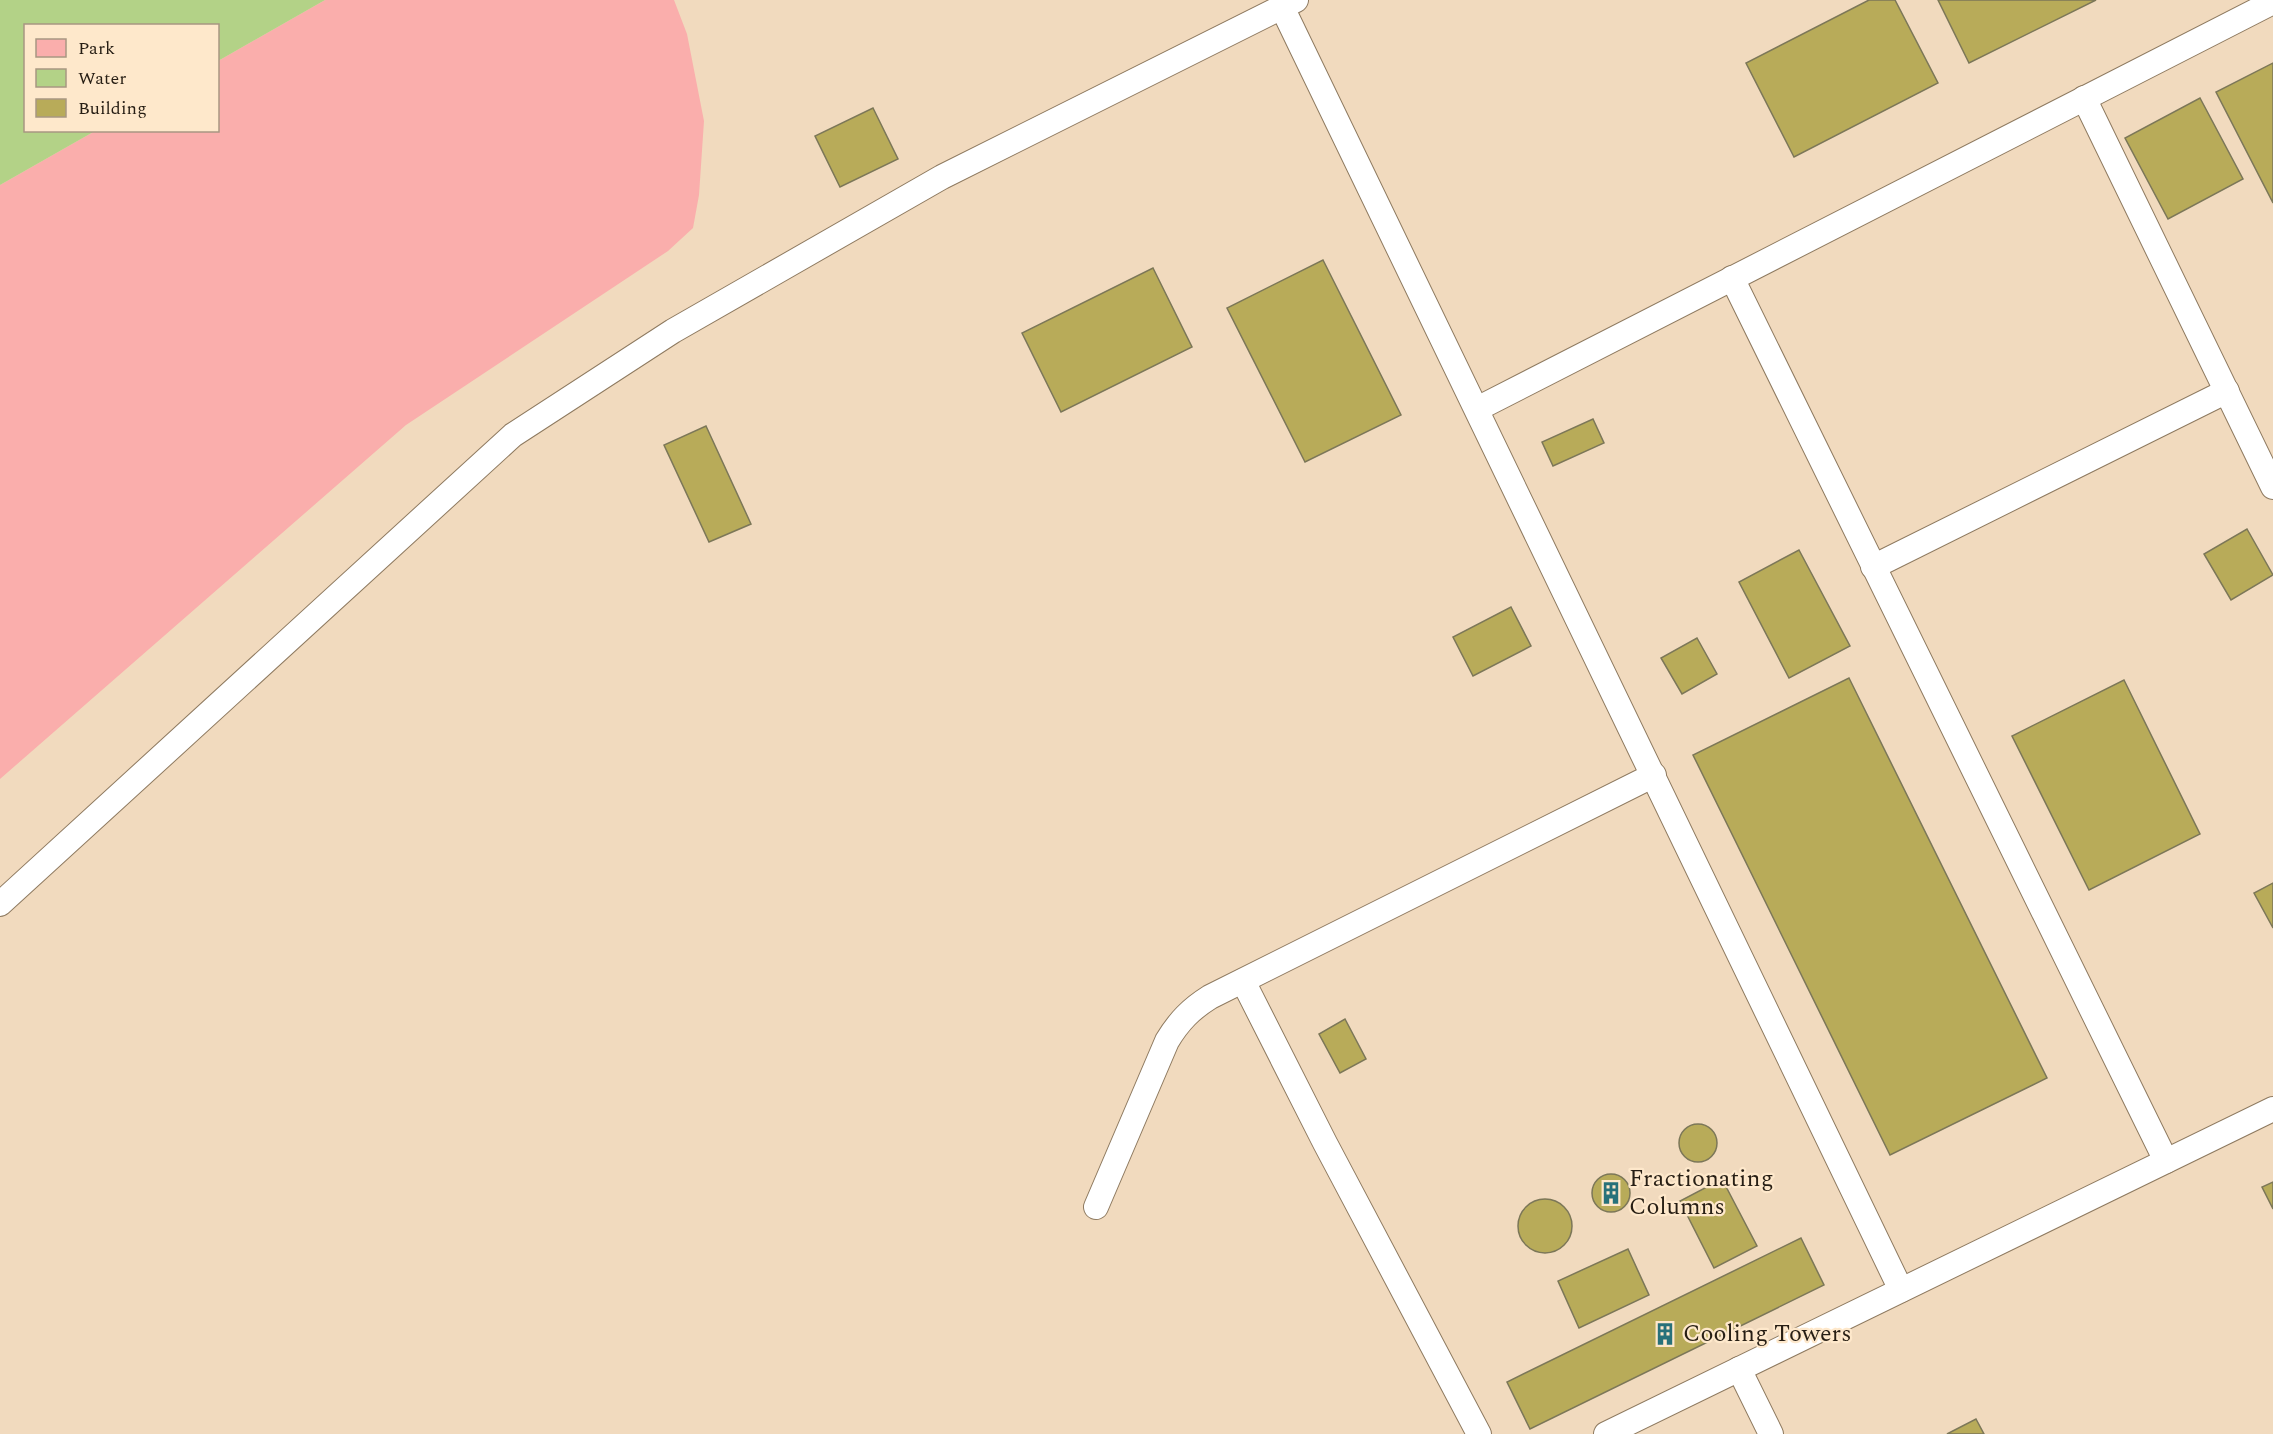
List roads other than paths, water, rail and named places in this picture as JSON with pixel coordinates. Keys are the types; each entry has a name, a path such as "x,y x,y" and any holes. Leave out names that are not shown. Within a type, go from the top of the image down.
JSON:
{"lane":[{"path":"1477,409 2273,2"},
{"path":"0,904 513,435 673,331 942,177 1289,3 1477,409 1901,1290"},
{"path":"2084,98 2273,487"},
{"path":"1732,278 2166,1161"},
{"path":"1873,567 2227,391"},
{"path":"1096,1207 1177,1023 1190,1010 1210,997 1654,775"},
{"path":"1243,981 1325,1143 1479,1434"},
{"path":"1606,1434 2273,1109"},
{"path":"1739,1369 1771,1434"}],"water":[{"path":"0,0 325,0 219,60 219,24 24,24 24,132 93,132 0,185"}],"place":[{"name":"Fractionating Columns","path":"1611,1193"},
{"name":"Cooling Towers","path":"1665,1334"}]}
